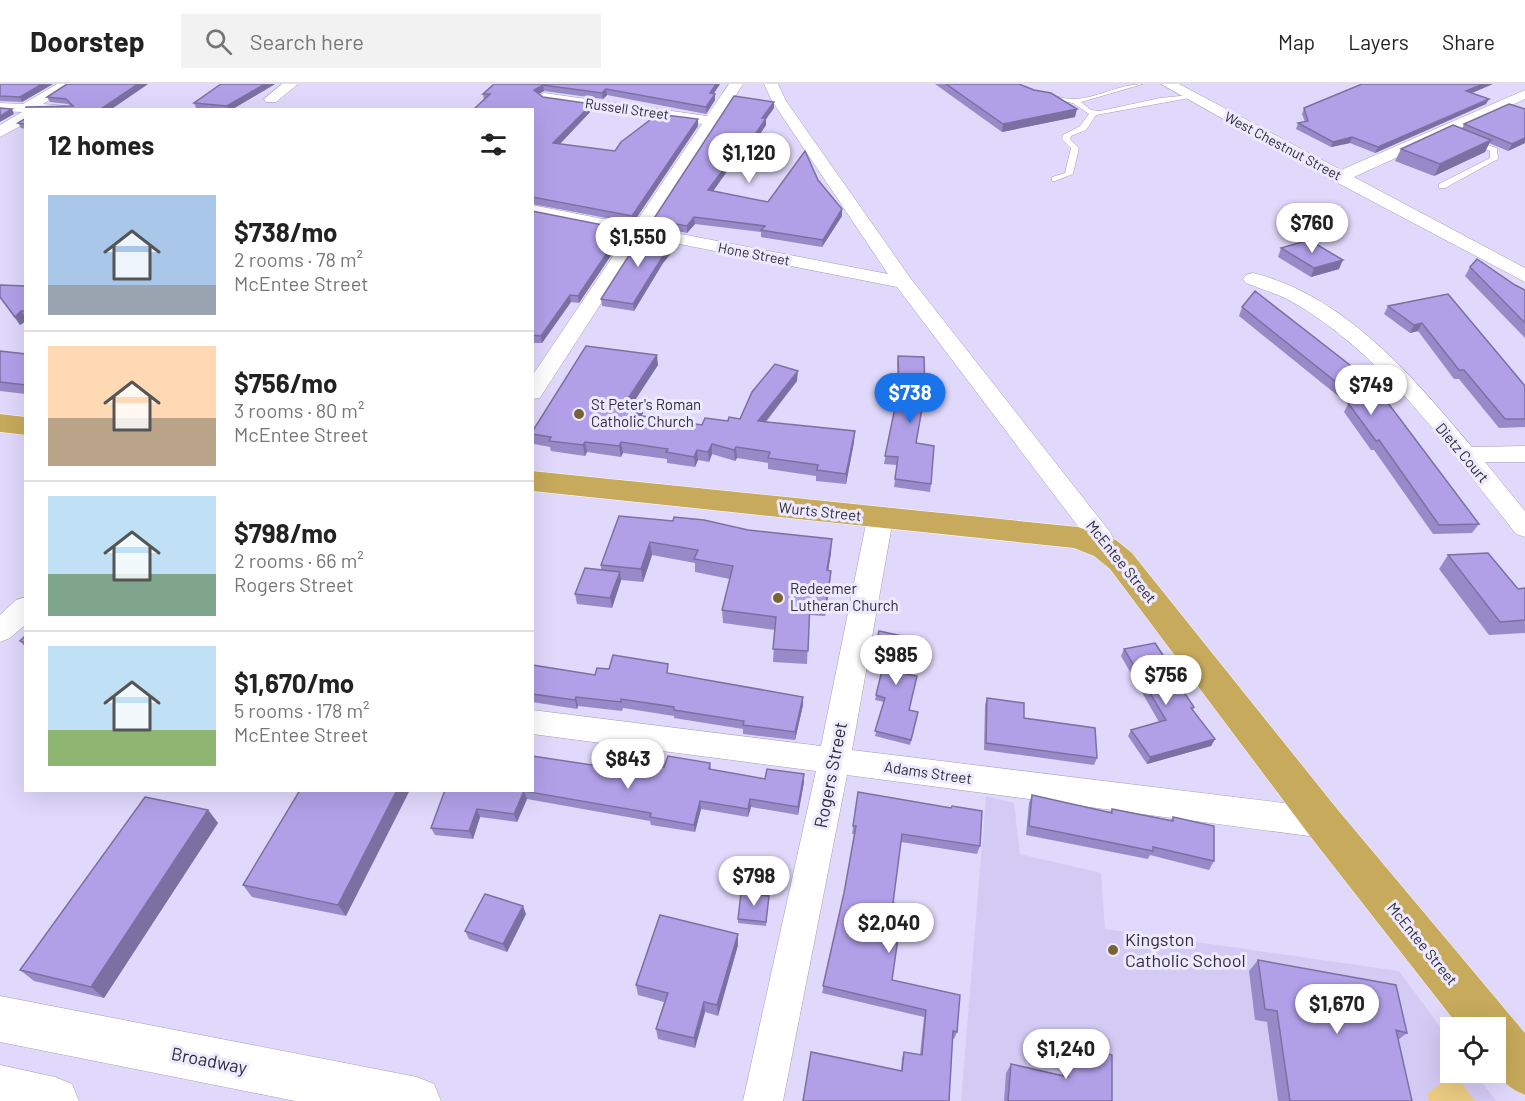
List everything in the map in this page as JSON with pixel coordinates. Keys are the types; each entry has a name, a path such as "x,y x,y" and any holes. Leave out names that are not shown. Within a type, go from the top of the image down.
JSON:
{"highway":[{"path":"0,423 24,426"},
{"name":"Wurts Street","path":"534,481 1078,538 1106,548"},
{"name":"McEntee Street","path":"1106,548 1121,561 1324,823 1481,1017"},
{"path":"1506,1047 1525,1071"}],"street":[{"path":"35,108 67,84"},
{"path":"271,99 291,84"},
{"path":"533,108 558,84"},
{"path":"534,390 736,84"},
{"name":"McEntee Street","path":"771,84 779,101 904,283 1101,538 1106,548"},
{"name":"West Chestnut Street","path":"1168,84 1525,276"},
{"path":"1520,84 1525,86"},
{"path":"1340,177 1450,133 1525,94"},
{"name":"Russell Street","path":"544,97 710,121"},
{"path":"0,107 24,110"},
{"path":"0,132 24,116"},
{"name":"Hone Street","path":"534,210 904,283"},
{"name":"Dietz Court","path":"1253,279 1279,286 1350,331 1390,365 1525,528"},
{"path":"1464,455 1525,454"},
{"name":"Rogers Street","path":"763,1101 834,760 880,519"},
{"path":"0,631 24,609"},
{"name":"Adams Street","path":"534,723 1324,823"},
{"name":"Broadway","path":"0,1018 417,1101"},
{"path":"0,1089 55,1101"}],"lane":[{"path":"1009,84 1036,94 1075,100 1139,84"},
{"path":"1055,179 1068,174 1074,156 1075,148 1066,139 1067,135 1083,128 1094,114 1191,97"},
{"path":"1075,100 1094,114"},
{"path":"1443,186 1494,159 1494,150 1466,139"}],"shaded area":[{"name":"Kingston Catholic School","path":"986,796 1014,803 1020,854 1101,873 1105,929 1399,971 1440,1026 1440,1083 1482,1083 1496,1101 961,1101"},
{"path":"1441,1083 1462,1083 1475,1101 1429,1101 1427,1094"}],"building":[{"path":"0,84 42,84 20,97 0,96"},
{"path":"67,84 138,84 102,108 26,108 73,106 66,99 47,97"},
{"path":"221,84 265,84 227,106 194,103"},
{"path":"494,84 716,84 710,93 715,94 706,107 606,89 602,93 543,85 534,90 543,97 592,104 553,143 615,151 621,142 658,114 698,119 632,216 534,197 534,108 475,108 490,94 483,94"},
{"path":"946,84 1019,84 1051,93 1077,109 1003,124"},
{"path":"1362,84 1483,84 1466,91 1489,99 1378,147 1352,137 1333,142 1298,123 1308,121 1304,108"},
{"path":"734,96 774,102 762,118 766,118 746,148 740,147 708,190 768,202 805,151 818,180 842,209 823,240 761,230 765,226 694,217 687,226 653,220"},
{"path":"1509,104 1525,109 1525,138 1512,144 1464,124"},
{"path":"0,108 12,109 0,116"},
{"path":"1453,125 1491,140 1440,164 1401,149"},
{"path":"534,211 623,229 578,296 570,295 541,336 534,335"},
{"path":"644,232 676,239 633,304 601,299"},
{"path":"1309,240 1343,260 1314,268 1281,248"},
{"path":"1477,259 1525,290 1525,323 1470,267"},
{"path":"0,285 24,286 24,311 15,317 0,297"},
{"path":"1255,291 1373,383 1479,524 1439,525 1379,440 1376,441 1348,403 1361,402 1242,307"},
{"path":"1448,294 1525,386 1525,419 1505,419 1464,370 1459,370 1422,323 1414,325 1388,306"},
{"path":"586,346 657,355 627,400 642,402 635,415 702,425 705,418 728,421 729,417 740,419 752,392 775,364 798,371 758,421 855,431 846,474 817,470 818,465 768,458 770,452 736,447 734,450 712,444 708,452 697,450 694,457 666,452 668,449 621,442 619,446 549,441 551,437 534,434 534,429"},
{"path":"0,351 24,354 24,385 0,382"},
{"path":"898,356 924,357 925,391 916,443 934,446 931,484 895,479 898,457 885,456 899,388"},
{"path":"619,516 673,521 674,517 704,520 748,530 832,539 827,570 831,571 826,603 810,601 808,651 773,649 776,617 722,610 733,566 694,559 698,550 650,542 641,569 601,565"},
{"path":"1488,553 1518,589 1525,588 1525,620 1500,622 1448,555"},
{"path":"585,568 620,572 610,598 575,594"},
{"path":"879,631 912,638 905,674 917,676 909,710 918,712 911,740 875,731 885,698 876,695 885,658 873,656"},
{"path":"1155,643 1172,669 1168,669 1194,707 1191,708 1215,739 1150,757 1131,730 1166,720 1124,649"},
{"path":"613,655 668,664 667,673 803,697 795,732 743,725 744,721 621,699 621,702 576,697 575,700 534,694 534,665 595,675 597,668 609,669"},
{"path":"987,698 1024,703 1024,718 1095,728 1097,758 986,743"},
{"path":"534,756 632,771 635,763 664,767 668,756 710,763 709,769 765,779 767,769 804,774 798,807 750,799 748,809 700,801 694,825 650,817 651,813 530,792 534,792"},
{"path":"299,792 396,792 338,905 243,885"},
{"path":"444,792 524,792 514,814 477,809 469,831 431,828"},
{"path":"858,792 982,811 980,846 902,834 893,903 921,909 918,935 899,931 892,980 960,995 957,1032 953,1031 949,1101 803,1101 811,1052 902,1071 904,1052 922,1055 926,1010 823,986 844,893 856,826 853,826"},
{"path":"1032,795 1112,813 1112,809 1173,821 1173,817 1214,826 1214,861 1153,847 1153,851 1029,826"},
{"path":"145,797 208,810 91,987 20,970"},
{"path":"741,893 769,896 766,922 738,919"},
{"path":"485,894 523,906 503,944 465,931"},
{"path":"660,915 738,934 717,1005 704,1002 694,1038 656,1029 668,993 636,985"},
{"path":"1258,960 1396,985 1407,1033 1396,1030 1412,1101 1290,1101 1277,1011 1265,1009"},
{"path":"1069,1045 1112,1055 1112,1101 1008,1101 1011,1064 1068,1077"}],"place":[{"name":"St Peter's Roman Catholic Church","path":"579,414"},
{"name":"Redeemer Lutheran Church","path":"778,598"},
{"name":"Kingston Catholic School","path":"1113,950"}]}
